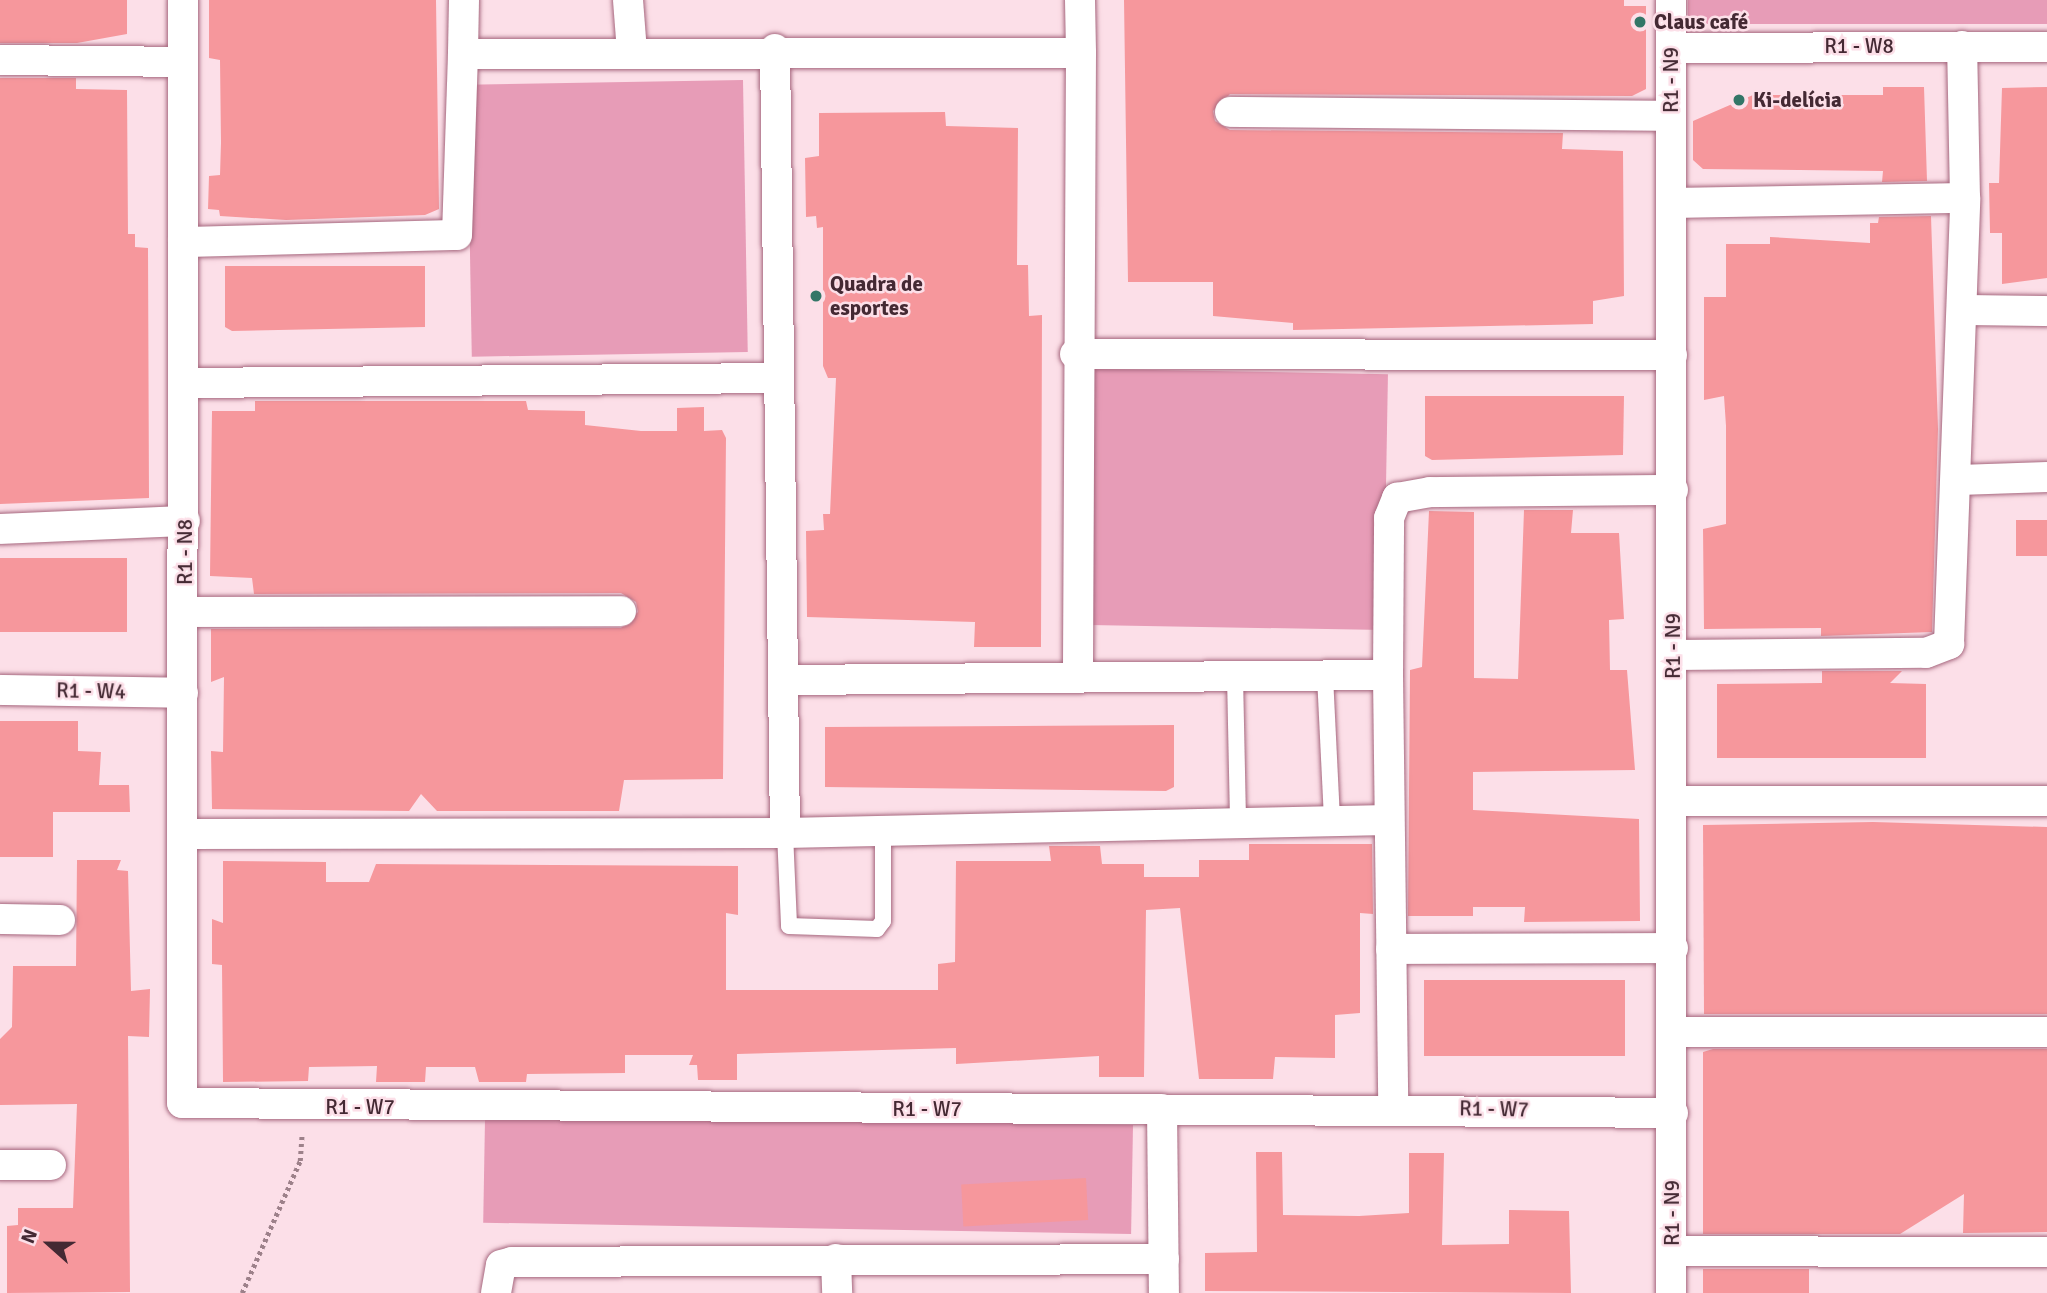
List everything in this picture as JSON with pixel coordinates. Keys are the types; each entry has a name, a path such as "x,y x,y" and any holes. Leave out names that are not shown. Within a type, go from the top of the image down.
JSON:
{"street":[{"name":"R1 - N8","path":"182,1103 185,612 181,62 183,0"},
{"path":"183,242 457,235 464,0"},
{"path":"628,0 632,52"},
{"path":"1078,677 1075,354 1080,0"},
{"name":"R1 - N9","path":"1671,0 1671,1293"},
{"path":"1673,655 1941,650 1953,635 1965,198 1962,46"},
{"name":"R1 - W8","path":"1671,48 2047,47"},
{"path":"463,54 775,49 1081,53"},
{"path":"775,49 778,377 786,680 785,833"},
{"path":"0,60 181,62"},
{"path":"1230,112 1671,116"},
{"path":"1672,203 1965,198"},
{"path":"1962,310 2047,311"},
{"path":"1075,354 1672,355"},
{"path":"184,383 778,377"},
{"path":"1958,480 2047,477"},
{"path":"1393,1107 1388,820 1389,517 1398,498 1430,492 1673,490"},
{"path":"0,529 185,522"},
{"path":"185,612 621,611"},
{"path":"786,680 1388,675"},
{"name":"R1 - W4","path":"0,690 183,693"},
{"path":"1672,801 2047,802"},
{"path":"183,834 785,833 1388,820"},
{"path":"0,919 60,920"},
{"path":"1391,949 1673,948"},
{"path":"1673,1032 2047,1032"},
{"name":"R1 - W7","path":"182,1103 306,1106 1162,1110 1393,1107 1673,1113"},
{"path":"1162,1110 1164,1293"},
{"path":"0,1165 51,1165"},
{"path":"1672,1251 2047,1252"},
{"path":"836,1259 837,1293"},
{"path":"496,1293 501,1265 512,1262 1164,1259"}],"lane":[{"path":"1235,676 1238,823"},
{"path":"1325,676 1332,821"},
{"path":"785,833 789,926 877,929 883,921 883,831"}],"path":[{"path":"242,1293 300,1161 306,1106"}],"shaded area":[{"path":"1688,0 2047,0 2047,24 1688,24"},
{"path":"743,80 748,352 472,357 467,85"},
{"path":"1094,369 1388,374 1383,630 1090,625"},
{"path":"485,1114 1133,1125 1131,1234 483,1223"}],"building":[{"path":"0,0 127,0 127,34 77,43 0,43"},
{"path":"209,0 436,0 439,209 425,215 286,220 220,216 219,210 208,209 209,176 220,175 221,143 220,60 209,58"},
{"path":"1124,0 1624,0 1624,6 1646,6 1646,89 1632,96 1230,94 1213,111 1215,121 1230,130 1563,133 1562,149 1623,151 1624,296 1593,301 1593,324 1293,330 1293,323 1213,316 1213,282 1128,282"},
{"path":"0,78 76,78 76,89 127,90 128,234 135,234 135,247 148,248 149,498 0,504"},
{"path":"1883,87 1924,87 1927,181 1882,182 1883,171 1703,169 1693,160 1693,121 1753,95 1883,95"},
{"path":"2047,87 2047,278 2002,284 2002,233 1990,233 1989,183 1999,183 2002,88"},
{"path":"945,112 946,126 1018,128 1017,265 1028,265 1029,316 1042,315 1041,647 974,647 975,622 807,617 806,531 824,530 823,514 830,514 836,378 828,378 823,366 823,227 817,228 816,216 806,217 805,158 819,156 819,113"},
{"path":"1931,216 1938,429 1932,632 1821,636 1821,628 1704,629 1703,529 1726,524 1726,426 1724,396 1704,400 1704,297 1726,297 1726,244 1770,244 1770,237 1870,243 1870,223 1878,223 1879,217"},
{"path":"225,266 425,266 425,327 232,331 225,327"},
{"path":"1425,396 1624,396 1623,455 1432,460 1425,456"},
{"path":"255,401 526,401 528,410 585,411 585,425 641,431 677,431 677,408 704,407 704,431 722,430 726,438 723,779 624,780 619,811 437,811 421,794 409,811 212,809 211,751 223,752 224,677 211,682 211,629 621,628 638,612 636,602 621,593 254,594 252,578 210,576 212,411 255,411"},
{"path":"1524,510 1573,510 1571,533 1619,533 1624,619 1609,620 1610,670 1627,670 1635,770 1473,772 1473,810 1639,819 1640,921 1524,922 1525,907 1473,907 1473,916 1408,916 1410,670 1422,667 1429,511 1474,512 1474,678 1518,679"},
{"path":"2016,520 2047,520 2047,556 2016,556"},
{"path":"0,558 127,558 127,632 0,632"},
{"path":"1822,671 1902,671 1890,683 1926,684 1926,758 1717,758 1717,684 1822,683"},
{"path":"0,721 78,721 78,751 101,752 99,785 129,785 130,812 53,812 53,857 0,857"},
{"path":"1174,725 1174,787 1166,791 825,787 825,727"},
{"path":"1873,822 2047,827 2047,1014 1704,1014 1703,825"},
{"path":"1249,844 1372,844 1373,914 1360,913 1360,1013 1335,1015 1335,1058 1275,1057 1273,1079 1199,1079 1180,908 1146,910 1144,1077 1099,1077 1099,1056 956,1064 956,1048 737,1054 737,1080 698,1080 697,1065 689,1065 693,1055 625,1055 625,1073 527,1074 526,1082 479,1082 475,1067 426,1067 425,1082 376,1082 377,1066 309,1067 308,1081 223,1082 222,965 212,964 212,919 223,923 223,861 326,862 326,882 369,882 376,864 738,866 738,915 726,913 726,990 938,990 938,964 955,962 956,861 1051,861 1049,846 1100,846 1102,864 1144,864 1144,877 1199,877 1199,860 1249,860"},
{"path":"77,860 121,860 117,870 128,871 131,991 150,989 149,1037 128,1036 130,1292 7,1293 7,1226 18,1225 18,1208 73,1208 77,1104 0,1105 0,1039 12,1027 13,966 76,966"},
{"path":"1424,980 1625,980 1625,1056 1424,1056"},
{"path":"1713,1049 2047,1049 2047,1232 1963,1233 1964,1194 1900,1234 1703,1234 1703,1052"},
{"path":"1256,1152 1282,1152 1283,1215 1359,1216 1409,1213 1409,1153 1444,1153 1442,1245 1509,1244 1509,1210 1569,1211 1571,1293 1205,1291 1205,1253 1257,1252"},
{"path":"1086,1178 1088,1220 963,1226 961,1185"},
{"path":"1703,1269 1809,1269 1809,1293 1703,1293"}],"place":[{"name":"Claus café","path":"1640,22"},
{"name":"Ki-delícia","path":"1739,100"},
{"name":"Quadra de esportes","path":"816,296"}]}
